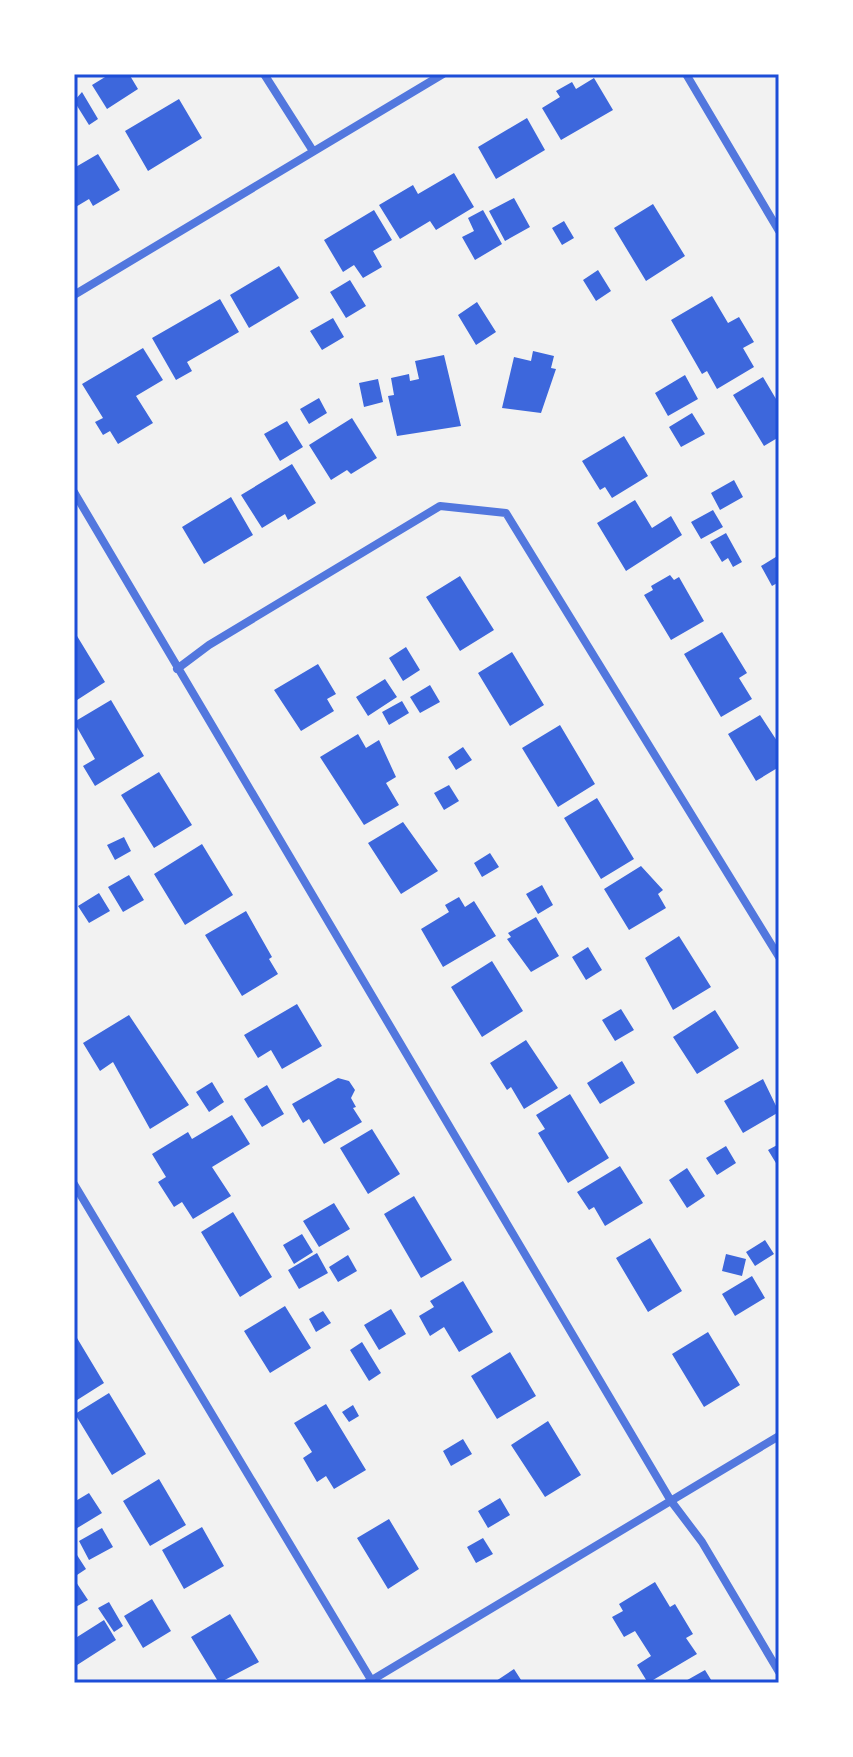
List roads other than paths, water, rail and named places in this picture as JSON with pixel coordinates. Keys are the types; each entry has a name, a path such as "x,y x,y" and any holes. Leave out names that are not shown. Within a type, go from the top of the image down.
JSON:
{"street":[{"path":"264,74 313,151"},
{"path":"74,295 443,74"},
{"path":"686,74 779,231"},
{"path":"74,492 671,1501 702,1542 779,1672"},
{"path":"177,669 209,645 440,506 506,513 779,957"},
{"path":"74,1184 370,1682 779,1436"}]}
